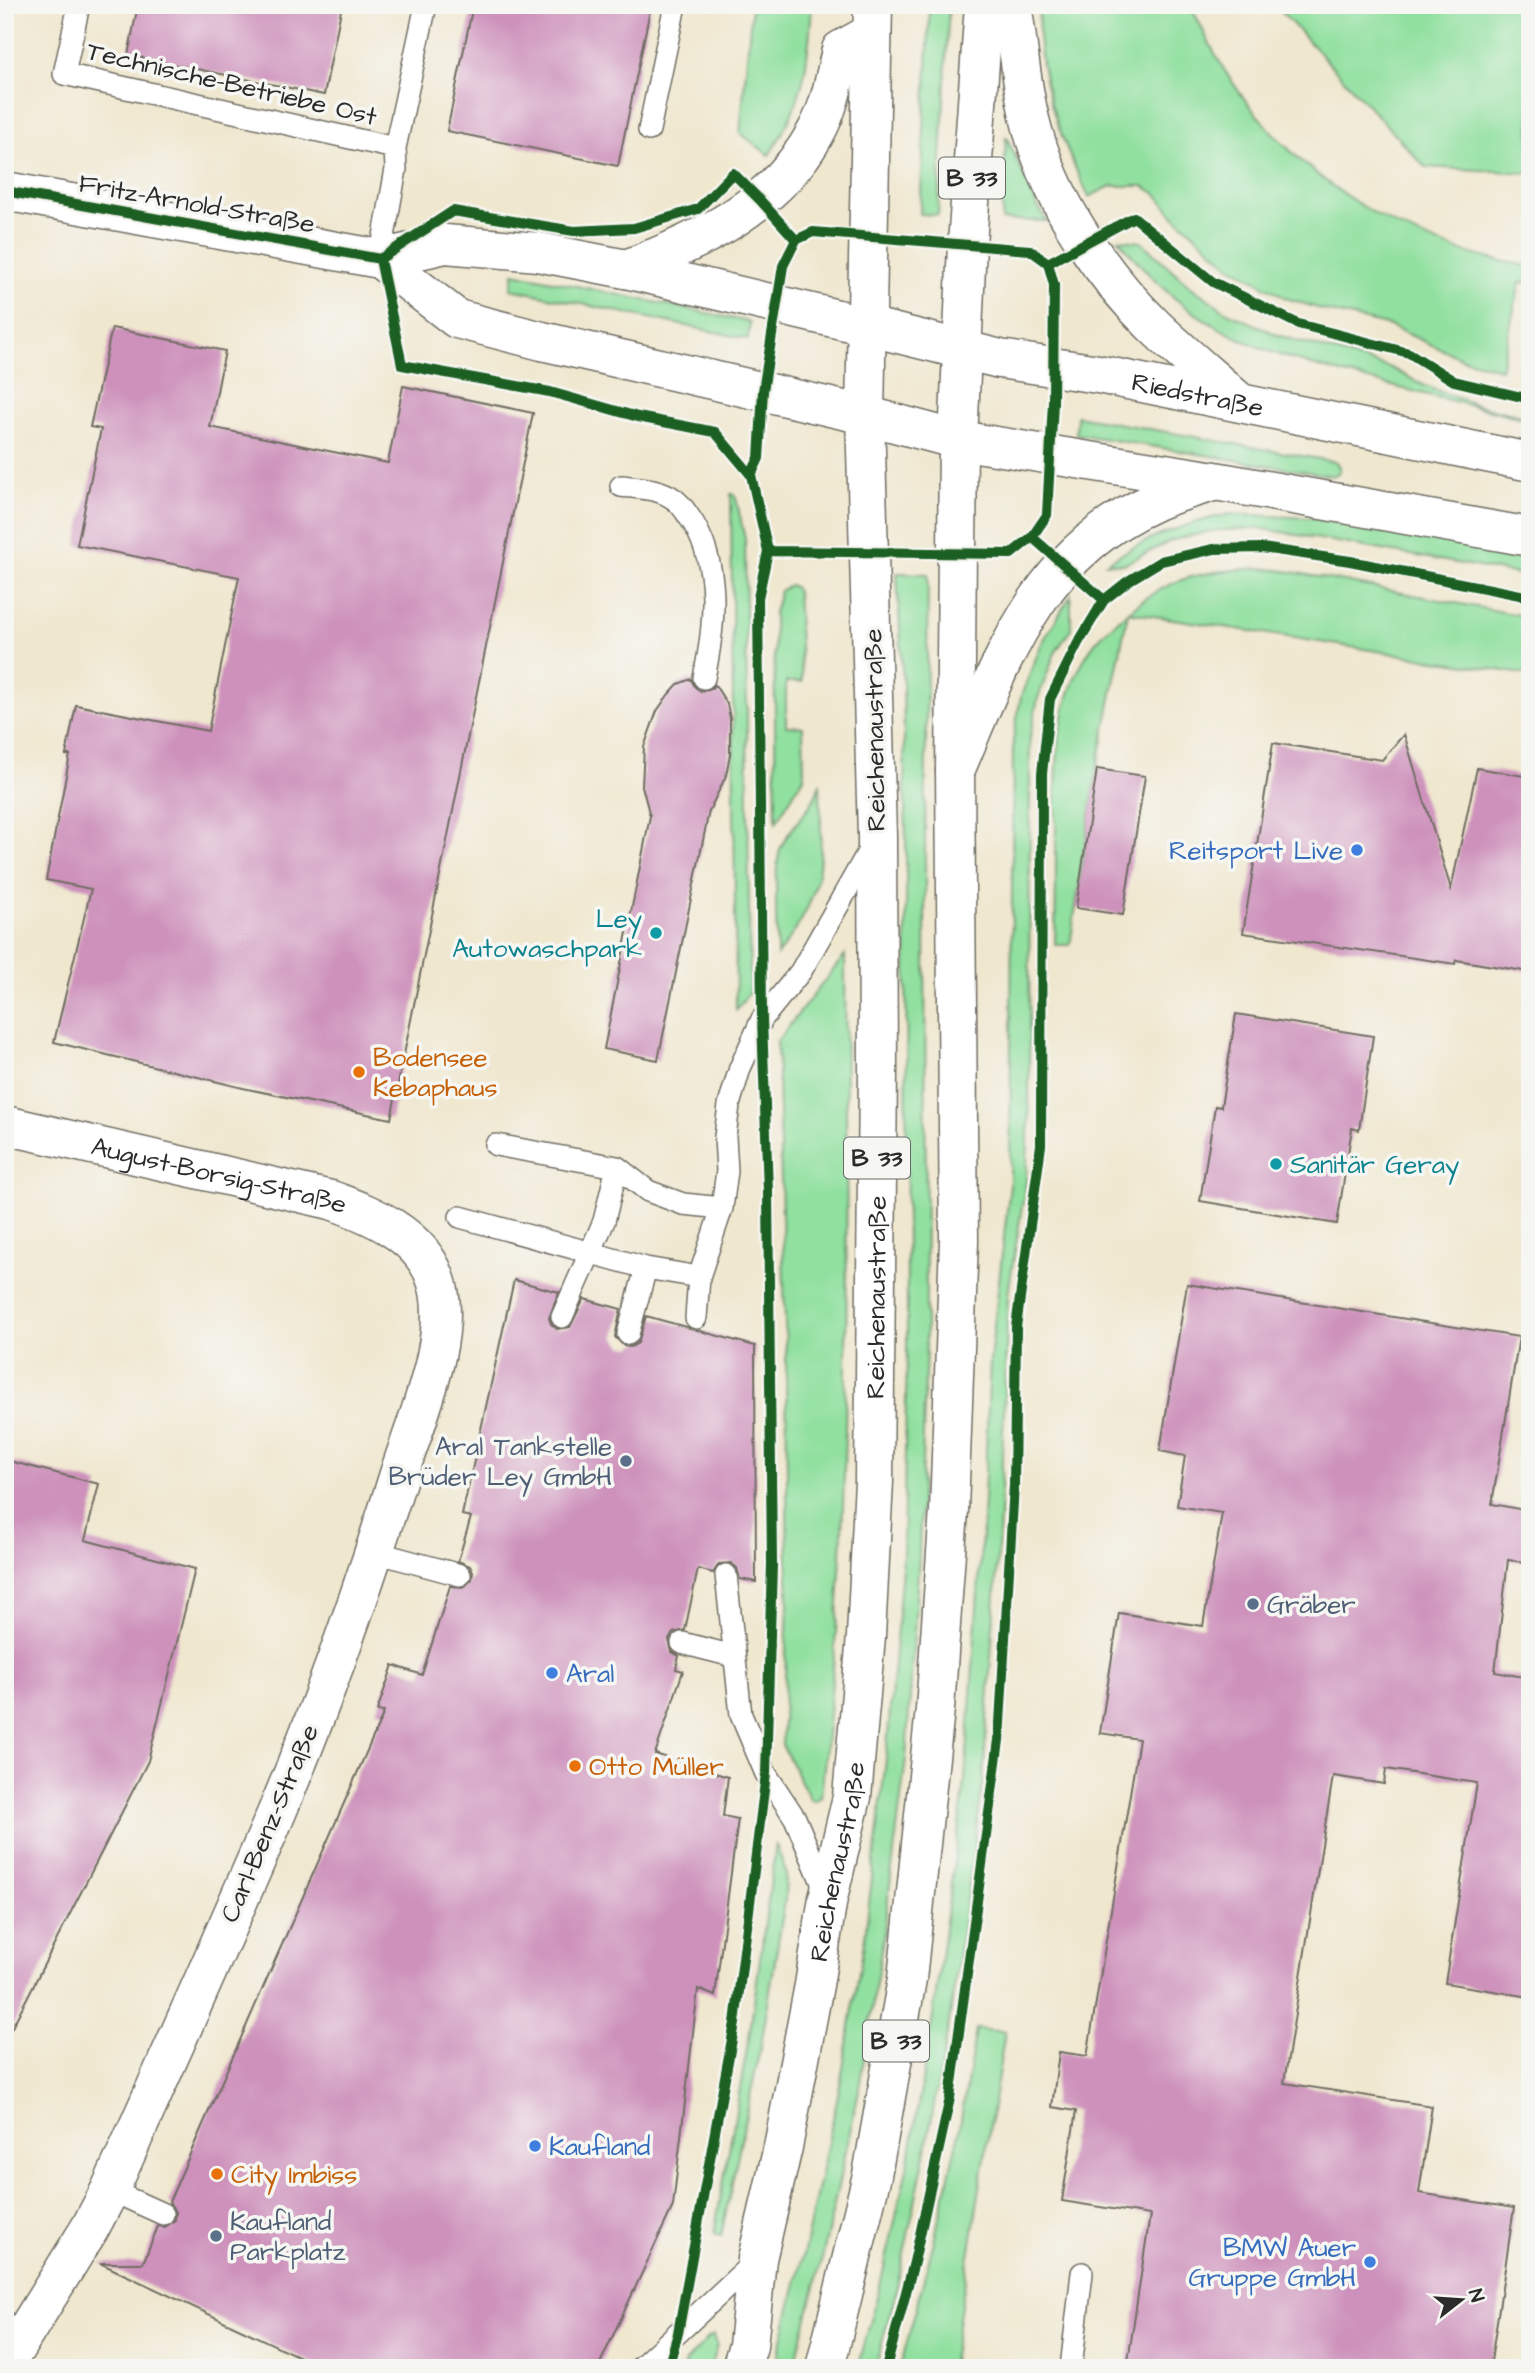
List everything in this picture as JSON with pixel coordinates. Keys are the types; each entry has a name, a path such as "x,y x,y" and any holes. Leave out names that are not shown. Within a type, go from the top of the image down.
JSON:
{"street":[{"name":"B 33","path":"825,2368 872,2175 907,1979 934,1709 949,1510 959,1241 955,771 958,440 967,244 984,5"},
{"path":"1012,5 1027,107 1038,145 1060,198 1111,278 1154,326 1240,402"},
{"path":"626,269 722,228 760,200 791,169 817,131 833,88 841,50 872,19"},
{"name":"Reichenaustraße","path":"741,2368 748,2346 757,2259 783,2147 828,1898 852,1797 866,1636 874,1481 878,1084 877,836 865,415 872,19"},
{"name":"Fritz-Arnold-Straße","path":"5,191 380,259 445,244 538,252 626,269 867,326"},
{"name":"Fritz-Arnold-Straße","path":"380,259 457,319 595,354 865,415"},
{"name":"Riedstraße","path":"867,326 963,351 1240,402 1530,462"},
{"path":"865,415 958,440 1215,481 1530,537"},
{"path":"955,771 999,669 1035,600 1062,566 1084,545 1115,523 1144,507 1215,481"},
{"name":"August-Borsig-Straße","path":"5,1125 331,1200 368,1213 422,1253"},
{"name":"Carl-Benz-Straße","path":"6,2361 90,2228 110,2190 278,1810 375,1552 440,1336 441,1304 436,1278 422,1253"}],"lane":[{"name":"Technische-Betriebe Ost","path":"79,5 64,74 395,148 426,5"},
{"path":"649,130 675,5"},
{"path":"380,259 397,169 395,148"},
{"path":"621,486 663,493 675,499 694,522 702,539 710,559 713,601 712,629 704,678"},
{"path":"696,1318 699,1278 722,1208 727,1171 727,1116 740,1068 762,1019 801,971 877,836"},
{"path":"496,1145 617,1167 648,1191 683,1204 722,1208"},
{"path":"562,1317 604,1221 617,1167"},
{"path":"460,1217 646,1268 699,1278"},
{"path":"628,1334 646,1268"},
{"path":"375,1552 460,1575"},
{"path":"726,1575 741,1715 766,1774 795,1818 828,1898"},
{"path":"682,1643 733,1656"},
{"path":"110,2190 163,2214"},
{"path":"640,2368 757,2259"},
{"path":"1071,2368 1082,2273"}],"green space":[{"path":"752,5 812,5 809,47 802,84 790,118 769,155 740,133"},
{"path":"930,5 949,5 938,215 920,214"},
{"path":"1039,5 1190,5 1225,71 1253,109 1284,144 1318,175 1356,202 1396,225 1439,243 1484,257 1530,266 1530,283 1520,282 1501,369 1463,359 1390,326 1286,298 1230,266 1174,216 1156,194 1143,186 1111,186 1089,197 1051,104 1041,56"},
{"path":"1275,5 1530,5 1530,173 1425,167"},
{"path":"1006,136 1037,205 1047,221 1002,220"},
{"path":"1118,239 1141,242 1191,287 1227,312 1280,336 1391,368 1425,386 1530,420 1329,370 1250,344 1225,332 1177,300 1153,279"},
{"path":"514,273 750,322 748,339 511,289"},
{"path":"1077,416 1336,462 1340,469 1333,476 1076,434"},
{"path":"731,494 736,498 745,539 750,992 736,1010"},
{"path":"1230,514 1311,518 1530,550 1530,576 1258,528 1211,531 1173,540 1124,564 1106,563 1165,533"},
{"path":"1261,568 1292,572 1530,617 1530,675 1128,612 1159,590 1206,573"},
{"path":"897,573 928,574 925,839 926,1345 919,1556 906,1759 883,1939 858,2095 823,2255 794,2368 775,2368 839,2091 865,1937 886,1759 903,1555 907,1346 906,840 903,686"},
{"path":"790,585 797,592 802,682 786,682 786,726 803,727 804,777 776,822 774,613 780,591"},
{"path":"1071,595 1071,629 1055,653 1038,698 1030,736 1029,1118 1026,1182 1008,1294 1000,1519 983,1782 950,2017 924,2160 895,2296 875,2368 858,2368 909,2160 933,2016 965,1782 983,1520 990,1361 1010,1184 1013,741 1021,696 1042,643"},
{"path":"1128,612 1097,769 1070,945 1055,945 1056,783 1063,716 1077,674 1088,653 1101,636"},
{"path":"820,783 818,874 805,913 777,955 776,884 781,847 813,800"},
{"path":"845,955 847,1300 843,1506 825,1761 821,1797 814,1801 810,1799 782,1745 788,1605 786,1354 777,1041"},
{"path":"776,1844 786,1873 785,1901 762,2039 721,2236 714,2234 749,2038"},
{"path":"976,2029 1005,2032 951,2368 900,2368 933,2245 959,2132"},
{"path":"714,2335 717,2345 710,2368 684,2368 686,2362"}],"building":[{"path":"138,5 342,5 324,95 128,55"},
{"path":"473,5 651,5 618,166 447,131"},
{"path":"112,328 225,351 210,427 388,463 403,386 533,413 391,1119 243,1088 54,1042 91,889 46,880 70,755 66,755 76,705 208,731 239,577 77,545 101,429 90,427"},
{"name":"Ley Autowaschpark","path":"691,679 701,691 709,690 715,685 727,704 730,718 730,754 726,776 709,811 658,1060 604,1049 650,816 642,786 644,747 657,711 668,695 678,684"},
{"path":"1404,734 1451,889 1477,768 1530,777 1530,972 1456,960 1455,964 1243,933 1273,743 1382,760"},
{"path":"1097,769 1145,776 1123,915 1076,908"},
{"path":"1236,1014 1373,1036 1359,1130 1352,1128 1337,1224 1200,1201 1215,1106 1221,1107"},
{"path":"514,1280 559,1292 549,1318 557,1329 570,1327 584,1299 621,1309 615,1337 624,1346 631,1347 638,1343 646,1316 755,1346 756,1582 740,1579 737,1568 731,1563 719,1564 713,1573 698,1569 685,1630 673,1633 669,1640 672,1652 679,1656 676,1669 683,1671 655,1754 728,1777 723,1816 738,1819 715,1996 698,1989 673,2206 598,2368 323,2368 100,2263 143,2263 158,2226 165,2227 175,2220 176,2212 169,2202 384,1712 377,1711 393,1665 422,1675 450,1586 464,1587 472,1579 470,1566 458,1561 471,1517 462,1515"},
{"path":"1187,1284 1519,1337 1492,1504 1530,1511 1530,1563 1508,1560 1495,1672 1530,1678 1530,1997 1445,1983 1477,1783 1386,1769 1384,1784 1333,1776 1284,2083 1432,2106 1419,2193 1514,2208 1490,2368 1127,2368 1150,2215 1062,2201 1076,2111 1052,2107 1059,2052 1087,2056 1139,1739 1100,1733 1119,1613 1203,1626 1222,1513 1177,1506 1185,1456 1160,1451"},
{"path":"5,1460 99,1484 85,1540 195,1569 148,1761 5,2041"}],"cycle path":[{"path":"380,259 453,211 574,231 634,228 698,209 733,173 796,240"},
{"path":"5,191 380,259"},
{"path":"1048,263 1134,217 1213,282 1298,324 1409,353 1454,381 1530,399"},
{"path":"751,475 759,458 763,391 783,266 796,240 813,232 1030,250 1048,263 1054,285 1053,402 1047,515 1032,537 1011,554 768,551"},
{"path":"380,259 402,365 550,392 638,417 715,432 751,475 768,551 758,598 762,1019 768,1192 772,1564 766,1774 735,2023 678,2333 668,2368"},
{"path":"1032,537 1104,600"},
{"path":"886,2368 914,2262 950,2098 999,1740 1014,1485 1016,1327 1041,1145 1042,774 1050,699 1078,643 1104,600 1128,581 1161,561 1214,549 1262,548 1350,561 1530,597"}],"place":[{"name":"Reitsport Live","path":"1357,850"},
{"name":"Ley Autowaschpark","path":"656,933"},
{"name":"Bodensee Kebaphaus","path":"359,1072"},
{"name":"Sanitär Geray","path":"1276,1164"},
{"name":"Aral Tankstelle Brüder Ley GmbH","path":"626,1461"},
{"name":"Gräber","path":"1253,1604"},
{"name":"Aral","path":"552,1673"},
{"name":"Otto Müller","path":"575,1766"},
{"name":"Kaufland","path":"535,2146"},
{"name":"City Imbiss","path":"217,2174"},
{"name":"Kaufland Parkplatz","path":"216,2236"},
{"name":"BMW Auer Gruppe GmbH","path":"1370,2262"}]}
